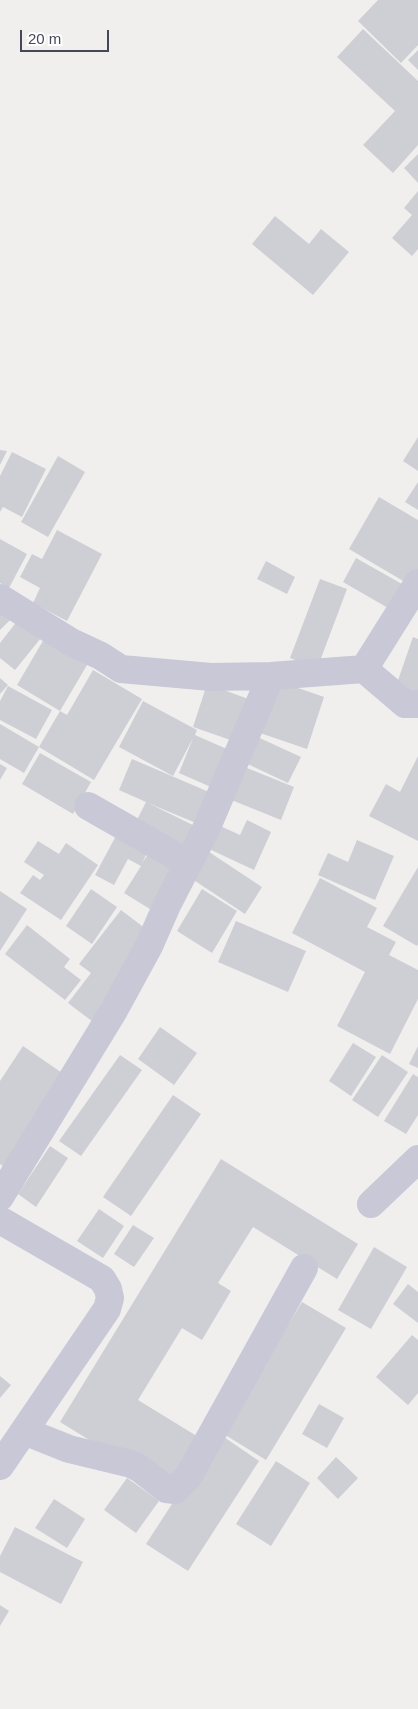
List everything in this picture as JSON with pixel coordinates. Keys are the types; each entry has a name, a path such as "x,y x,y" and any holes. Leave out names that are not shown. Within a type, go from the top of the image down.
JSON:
{"street":[{"path":"364,669 418,583"},
{"path":"0,598 71,642 101,656 121,669 211,676 272,676 364,669 405,704 418,704"},
{"path":"0,1197 113,1012 149,946 167,905 207,827 272,676"},
{"path":"88,806 188,863"},
{"path":"371,1204 418,1159"},
{"path":"0,1220 102,1279 108,1289 110,1298 107,1309 0,1466"},
{"path":"24,1431 69,1449 131,1464 166,1489 175,1490 188,1477 304,1268"}],"building":[{"path":"378,0 418,0 418,45 401,63 358,21"},
{"path":"363,29 418,81 418,145 393,173 363,145 395,111 337,57"},
{"path":"418,50 418,70 408,60"},
{"path":"418,154 418,183 404,168"},
{"path":"418,191 418,249 412,256 392,238 412,215 404,208"},
{"path":"275,216 309,244 321,229 349,252 313,295 252,244"},
{"path":"418,437 418,471 403,461"},
{"path":"0,450 7,451 0,465"},
{"path":"12,452 46,469 22,517 3,507 0,512 0,476"},
{"path":"58,456 85,472 48,537 21,522"},
{"path":"418,482 418,510 405,502"},
{"path":"379,497 418,520 418,572 410,585 349,549"},
{"path":"57,530 102,554 67,621 33,603 40,588 20,577 32,554 42,559"},
{"path":"0,539 27,554 9,588 0,583"},
{"path":"356,558 409,588 395,612 343,582"},
{"path":"266,561 295,577 287,594 257,579"},
{"path":"320,579 347,589 317,669 290,658"},
{"path":"0,606 15,615 0,630"},
{"path":"22,615 45,633 15,670 0,658 0,643"},
{"path":"47,634 90,660 60,711 17,685"},
{"path":"413,637 418,639 418,693 396,686"},
{"path":"93,670 142,699 94,780 39,747 60,711 67,715"},
{"path":"0,678 8,685 0,694"},
{"path":"275,680 324,697 307,749 257,732"},
{"path":"207,684 254,701 239,743 193,727"},
{"path":"8,686 52,710 36,739 0,720 0,701"},
{"path":"143,701 197,730 195,735 236,753 220,791 179,773 193,738 173,776 119,747"},
{"path":"0,724 39,747 24,773 0,759"},
{"path":"251,734 301,757 288,783 239,760"},
{"path":"40,753 91,782 73,814 22,784"},
{"path":"418,756 418,841 369,816 386,784 400,792"},
{"path":"132,759 216,795 203,826 148,803 201,829 187,857 132,830 146,802 119,790"},
{"path":"0,764 7,768 0,780"},
{"path":"242,766 294,787 281,820 229,799"},
{"path":"247,820 271,832 254,870 207,848 218,825 240,835"},
{"path":"118,832 149,849 142,863 149,853 182,874 158,914 124,893 141,866 128,859 114,885 95,875"},
{"path":"357,840 394,856 375,900 318,875 328,853 348,862"},
{"path":"38,841 59,854 66,843 98,865 61,920 20,893 33,875 40,880 44,875 24,862"},
{"path":"206,850 262,887 245,914 189,877"},
{"path":"418,867 418,944 417,946 383,926"},
{"path":"320,878 377,908 367,927 396,942 389,955 418,970 418,999 390,1054 337,1026 365,972 292,933"},
{"path":"91,889 117,907 92,944 66,926"},
{"path":"202,889 237,911 212,953 177,931"},
{"path":"0,891 27,909 0,951"},
{"path":"121,910 146,929 93,1022 68,1003 91,973 79,964"},
{"path":"236,921 306,951 288,992 218,962"},
{"path":"27,925 70,959 64,967 81,980 65,1000 5,954"},
{"path":"160,1027 197,1053 174,1085 138,1059"},
{"path":"353,1043 376,1057 351,1096 329,1081"},
{"path":"23,1046 68,1077 7,1169 0,1164 0,1081"},
{"path":"418,1046 418,1068 409,1064"},
{"path":"120,1055 142,1070 81,1156 59,1141"},
{"path":"382,1055 408,1072 378,1117 352,1100"},
{"path":"413,1074 418,1077 418,1115 406,1134 384,1121"},
{"path":"173,1095 201,1114 131,1216 103,1197"},
{"path":"50,1146 68,1158 36,1207 18,1194"},
{"path":"221,1159 358,1244 337,1279 253,1227 218,1283 231,1291 202,1340 182,1328 138,1400 200,1438 169,1489 60,1422"},
{"path":"99,1209 124,1226 103,1258 77,1241"},
{"path":"133,1225 154,1238 134,1267 114,1254"},
{"path":"374,1247 407,1267 371,1329 338,1310"},
{"path":"408,1284 418,1292 418,1323 393,1304"},
{"path":"302,1302 346,1328 266,1460 222,1433"},
{"path":"412,1335 418,1340 418,1393 408,1405 376,1377"},
{"path":"0,1376 11,1385 0,1398"},
{"path":"319,1404 344,1418 327,1448 302,1434"},
{"path":"218,1433 259,1461 188,1571 146,1544"},
{"path":"336,1457 358,1478 338,1499 317,1478"},
{"path":"276,1461 310,1483 271,1546 236,1524"},
{"path":"127,1478 159,1501 136,1533 104,1510"},
{"path":"54,1499 85,1519 67,1548 35,1528"},
{"path":"15,1527 83,1562 61,1604 0,1572 0,1556"},
{"path":"0,1605 9,1611 0,1626"}]}
